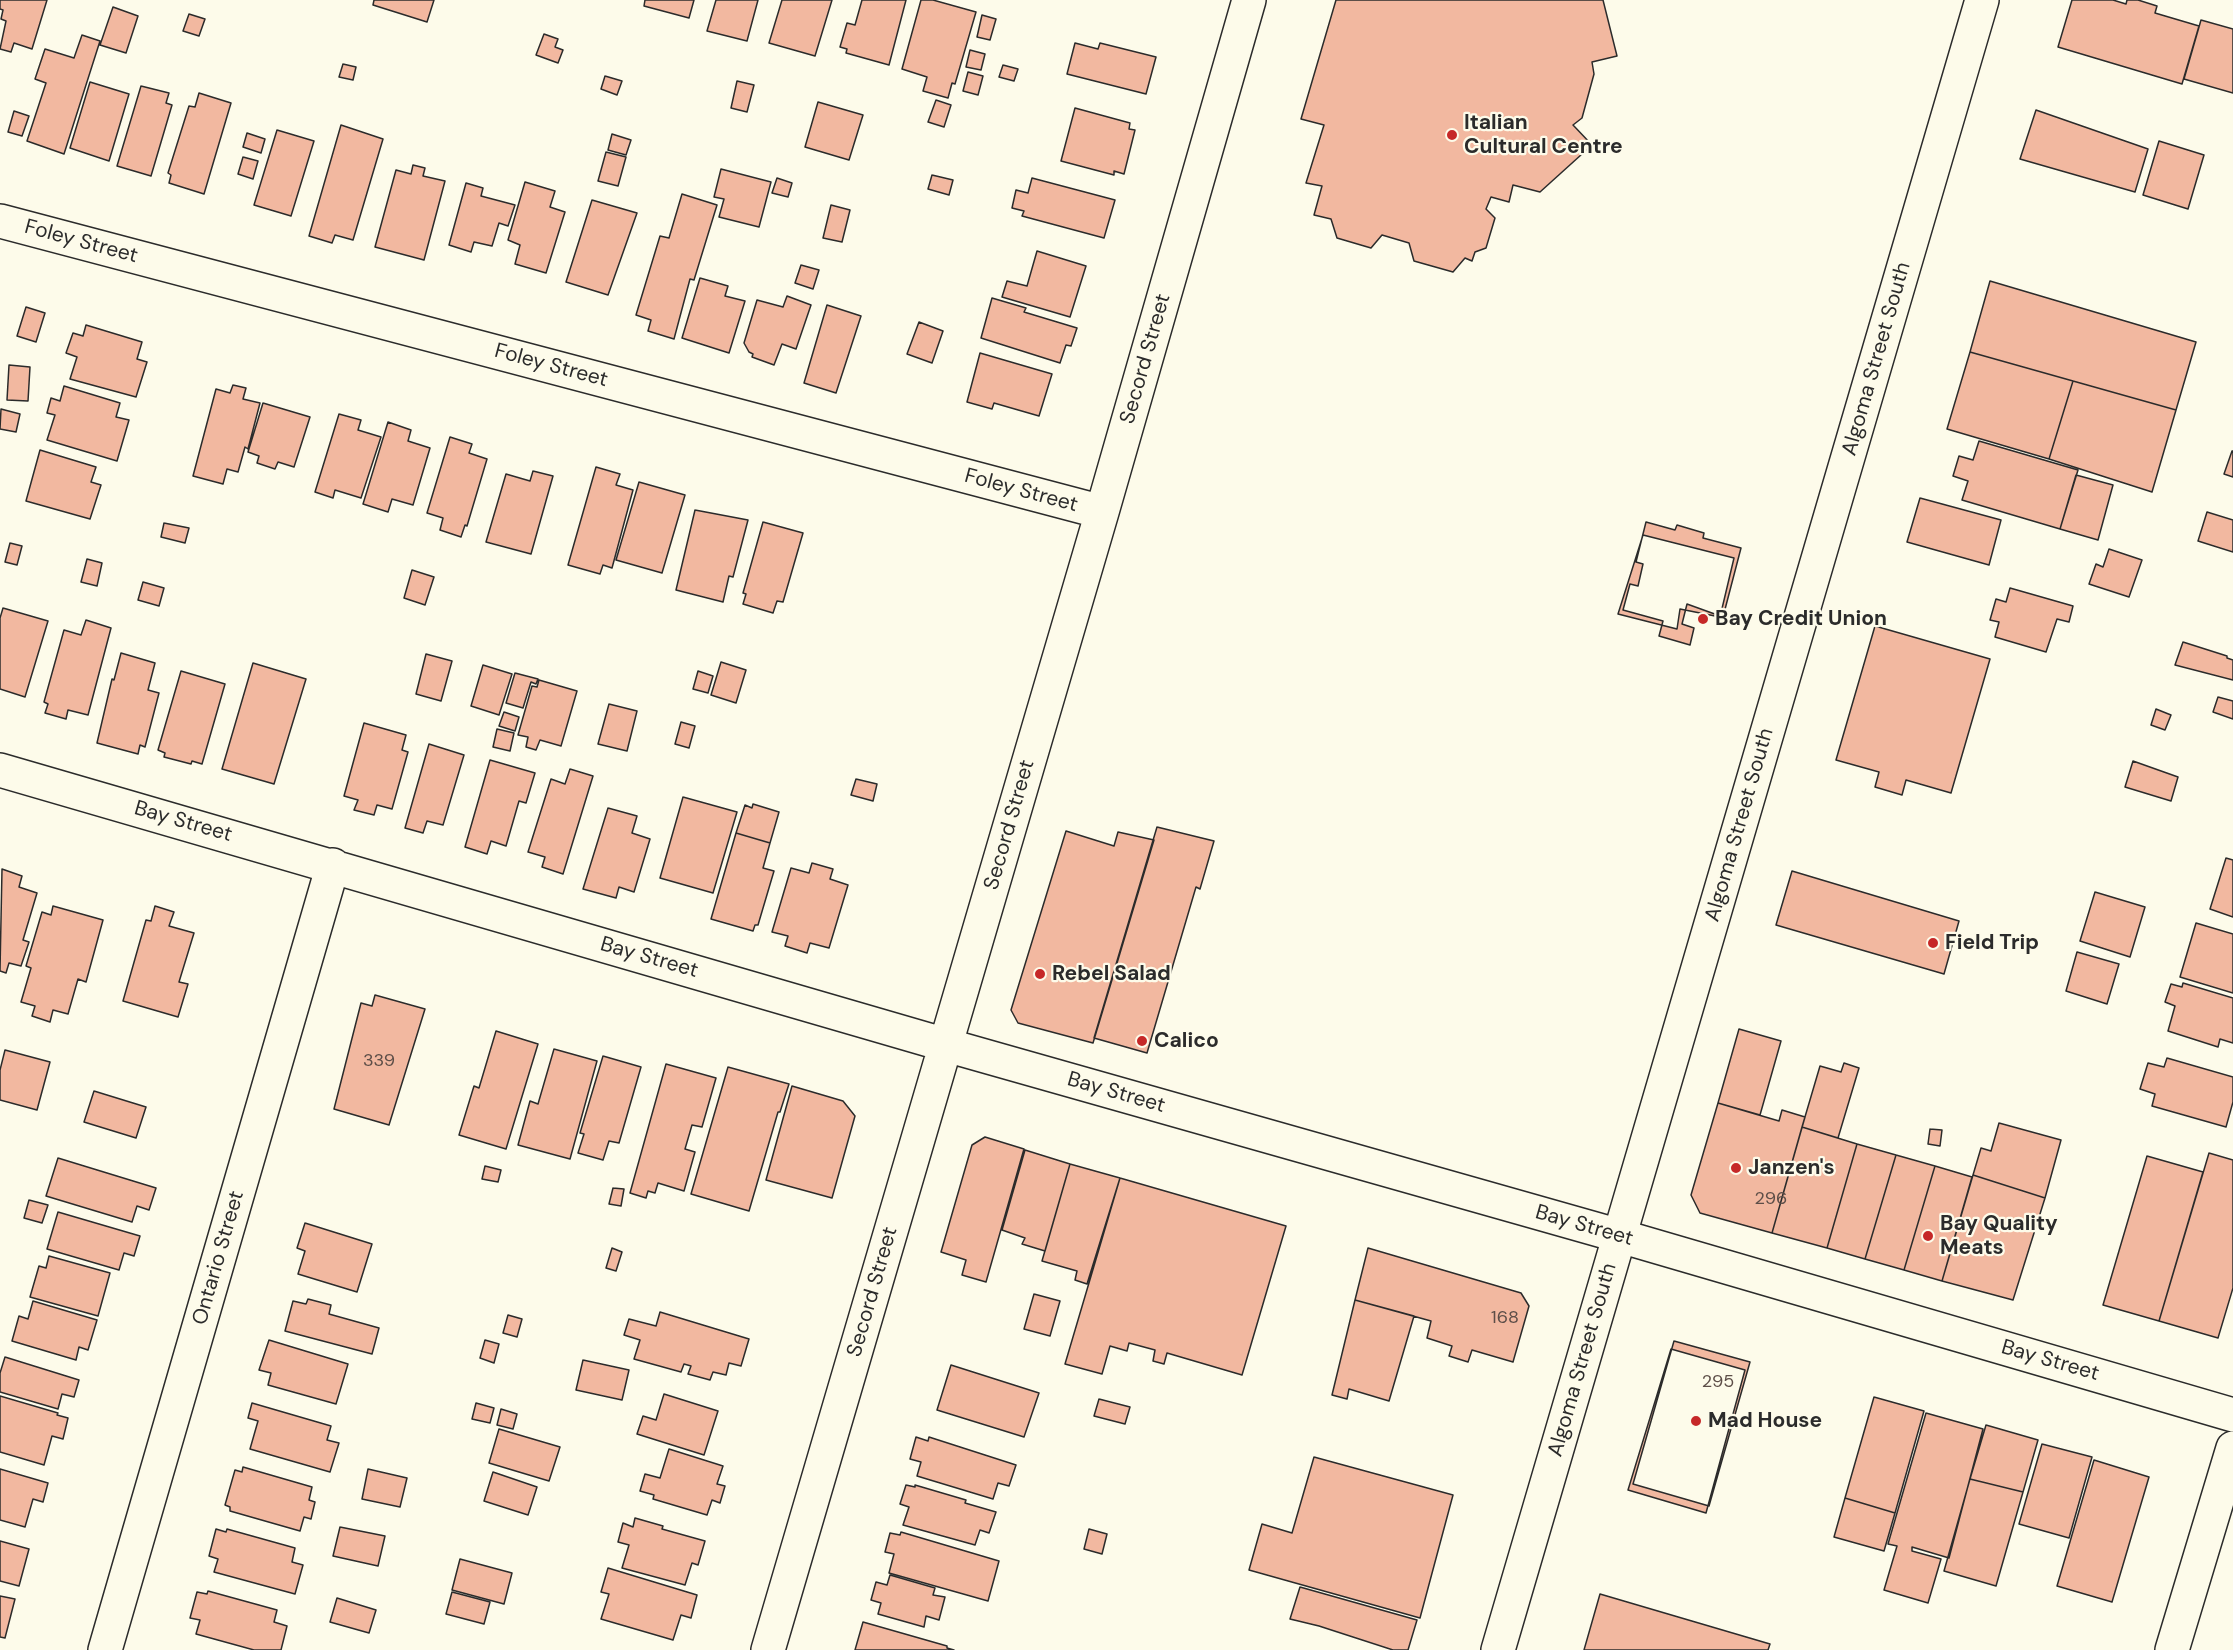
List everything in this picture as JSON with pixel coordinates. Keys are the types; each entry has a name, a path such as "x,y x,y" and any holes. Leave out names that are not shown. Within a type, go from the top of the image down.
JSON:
{"street":[{"name":"Secord Street","path":"768,1650 1102,512 1249,0"},
{"name":"Algoma Street South","path":"1498,1650 1982,0"},
{"name":"Foley Street","path":"0,220 1102,512"},
{"name":"Bay Street","path":"0,770 946,1045 1620,1236 2233,1415"},
{"name":"Ontario Street","path":"105,1650 333,865"},
{"path":"2172,1650 2233,1448"}],"building":[{"path":"0,0 47,0 32,49 14,43 11,52 0,49 6,21 1,19 3,10 0,9"},
{"path":"374,0 434,0 427,22 373,5"},
{"path":"645,0 694,0 689,18 644,6"},
{"path":"716,0 758,0 747,41 707,31"},
{"path":"782,0 832,0 815,56 769,43"},
{"path":"862,0 906,0 889,65 846,53 847,49 840,47 847,23 855,25"},
{"path":"921,0 933,0 976,12 955,84 952,83 948,98 923,91 927,77 902,69"},
{"name":"Italian Cultural Centre","path":"1336,0 1603,0 1617,56 1592,62 1594,74 1582,118 1573,125 1592,145 1540,192 1513,185 1509,202 1491,197 1486,209 1495,218 1486,248 1475,252 1472,261 1465,258 1453,272 1414,261 1409,243 1382,235 1371,248 1337,238 1331,219 1314,215 1322,186 1306,183 1324,125 1301,119"},
{"path":"2072,0 2113,0 2126,4 2127,0 2138,0 2157,6 2155,13 2199,26 2182,84 2058,47"},
{"path":"113,7 138,16 126,53 100,45"},
{"path":"189,14 205,19 199,36 183,31"},
{"path":"982,15 996,19 990,40 977,37"},
{"path":"2201,20 2233,29 2233,93 2184,79"},
{"path":"544,34 558,39 555,47 563,50 558,63 536,55"},
{"path":"82,35 100,41 64,154 27,141 46,83 35,79 45,49 74,58"},
{"path":"1075,43 1098,49 1100,43 1156,57 1146,94 1067,74"},
{"path":"970,50 985,54 981,70 966,67"},
{"path":"343,64 356,67 353,80 339,77"},
{"path":"1003,65 1018,69 1014,81 999,77"},
{"path":"968,72 983,76 978,95 963,91"},
{"path":"605,76 622,81 617,95 601,89"},
{"path":"737,81 754,85 747,112 731,108"},
{"path":"90,82 129,94 109,161 70,148"},
{"path":"141,86 169,93 166,103 172,105 151,176 117,166"},
{"path":"199,93 231,103 204,194 169,183 171,175 168,173 189,106 195,107"},
{"path":"936,100 951,105 944,127 928,122"},
{"path":"818,102 863,115 849,160 805,147"},
{"path":"1075,108 1130,123 1129,129 1135,130 1124,174 1114,171 1114,175 1061,161"},
{"path":"2036,110 2148,149 2135,192 2020,159"},
{"path":"14,111 29,116 22,136 8,132"},
{"path":"341,125 383,139 353,240 335,235 332,243 309,236"},
{"path":"277,130 314,141 291,216 254,205"},
{"path":"247,133 265,139 261,153 243,147"},
{"path":"612,134 631,140 626,155 608,150"},
{"path":"2159,141 2204,155 2188,209 2143,195"},
{"path":"606,152 626,157 618,186 598,181"},
{"path":"243,157 258,161 253,179 238,174"},
{"path":"413,165 425,168 423,176 445,181 424,260 375,247 396,170 411,174"},
{"path":"721,169 771,182 759,227 719,217 724,199 714,197"},
{"path":"932,175 953,180 949,195 928,189"},
{"path":"777,178 792,183 788,197 772,193"},
{"path":"1032,178 1115,200 1104,238 1022,216 1024,211 1012,208 1016,190 1028,193"},
{"path":"525,182 555,191 550,207 565,212 546,273 515,264 520,245 508,240"},
{"path":"466,183 483,188 481,196 515,205 508,226 499,223 492,246 474,242 471,252 449,245"},
{"path":"682,194 717,205 694,280 690,279 674,339 648,331 651,320 636,315 660,236 669,238"},
{"path":"592,200 637,213 608,295 566,282"},
{"path":"831,205 850,210 842,242 823,238"},
{"path":"1037,251 1086,266 1070,317 1002,297 1007,281 1027,286"},
{"path":"801,265 819,270 813,289 795,283"},
{"path":"700,278 728,286 725,296 745,301 729,353 682,338"},
{"path":"1990,281 2196,342 2176,410 1970,352"},
{"path":"787,296 811,305 796,349 782,344 774,365 752,357 753,354 749,352 744,343 757,300 783,307"},
{"path":"992,298 1026,308 1024,312 1077,328 1071,346 1066,345 1060,363 981,338"},
{"path":"827,305 861,316 836,393 804,383"},
{"path":"26,307 45,313 36,342 17,336"},
{"path":"919,322 943,331 932,363 907,354"},
{"path":"86,325 142,342 137,359 147,362 136,397 70,379 77,357 66,353 73,333 83,336"},
{"path":"1970,352 2073,381 2049,459 1947,429"},
{"path":"980,353 1052,374 1039,416 994,403 992,409 967,402"},
{"path":"9,365 30,367 28,401 7,400"},
{"path":"2073,381 2176,410 2152,492 2049,459"},
{"path":"233,385 246,388 243,399 260,403 248,449 245,447 238,472 227,469 223,484 193,476 216,389 230,393"},
{"path":"64,386 120,403 116,417 129,420 117,461 47,440 55,415 47,413 51,398 60,401"},
{"path":"263,403 310,417 294,467 278,462 275,469 257,463 259,456 248,452"},
{"path":"1,409 20,414 16,432 0,429"},
{"path":"339,414 361,420 358,430 381,437 361,498 335,490 333,498 315,492"},
{"path":"388,422 411,430 408,441 430,448 413,505 392,499 388,512 363,504"},
{"path":"450,437 472,444 469,453 487,459 467,526 465,525 461,537 440,530 443,518 427,513"},
{"path":"1979,441 2078,470 2060,529 1962,500 1968,481 1953,476 1959,456 1973,460"},
{"path":"40,450 96,467 91,482 101,485 90,519 26,501"},
{"path":"2233,451 2233,477 2224,474"},
{"path":"596,467 620,474 616,485 633,490 612,568 603,565 600,574 568,565"},
{"path":"533,471 553,476 531,554 486,542 506,474 530,481"},
{"path":"2076,475 2113,485 2098,540 2060,529"},
{"path":"639,482 685,495 662,573 616,560"},
{"path":"1920,498 2001,520 1989,565 1907,542"},
{"path":"695,510 748,520 733,577 729,576 723,602 676,590"},
{"path":"2207,512 2233,520 2233,552 2198,541"},
{"path":"763,522 803,533 783,602 777,601 773,613 743,604 746,594 743,593"},
{"path":"1646,522 1675,530 1677,525 1704,533 1703,538 1741,548 1723,617 1687,604 1682,624 1694,628 1690,645 1659,636 1663,621 1623,610 1630,584 1638,586 1643,564 1636,562"},
{"path":"164,523 189,528 185,543 161,537"},
{"path":"1643,535 1734,558 1720,617 1680,609 1677,629 1618,614"},
{"path":"10,543 22,546 17,565 5,562"},
{"path":"2109,549 2142,560 2129,597 2089,584 2096,564 2103,567"},
{"path":"87,559 102,563 97,586 81,582"},
{"path":"412,570 434,577 425,605 404,598"},
{"path":"143,582 164,588 159,606 138,600"},
{"path":"2010,588 2073,606 2069,622 2057,619 2046,652 1995,637 1999,622 1990,620 1996,599 2006,602"},
{"path":"3,608 48,621 25,697 0,689 0,618"},
{"path":"86,620 111,628 88,715 68,710 66,719 45,713 48,704 44,702 64,630 81,635"},
{"path":"1875,626 1990,659 1951,793 1906,780 1902,795 1875,787 1879,772 1836,760"},
{"path":"2183,642 2233,660 2233,680 2175,665"},
{"path":"121,653 155,663 148,690 159,693 145,747 140,745 138,754 97,743 112,679 114,680"},
{"path":"426,654 452,661 441,701 416,694"},
{"path":"721,662 746,670 736,703 711,695"},
{"path":"253,663 306,679 274,784 222,769"},
{"path":"483,665 512,674 499,715 471,706"},
{"path":"181,671 225,684 202,764 192,761 191,764 164,757 165,753 158,750"},
{"path":"698,671 713,676 708,693 693,689"},
{"path":"515,673 538,679 536,684 531,682 523,708 506,703"},
{"path":"539,680 577,691 561,746 540,740 536,750 526,747 528,737 518,735 532,686 537,687"},
{"path":"2218,697 2233,701 2233,719 2213,712"},
{"path":"609,704 637,711 627,751 598,744"},
{"path":"2156,709 2171,715 2165,730 2151,725"},
{"path":"504,712 519,717 515,731 499,726"},
{"path":"681,722 695,726 689,748 675,744"},
{"path":"364,723 406,735 402,750 408,752 392,809 377,805 374,815 354,810 358,800 344,796"},
{"path":"497,729 514,733 510,751 493,747"},
{"path":"429,744 464,755 443,825 427,821 423,833 405,828"},
{"path":"490,760 535,773 526,803 519,801 506,846 491,841 487,854 465,847"},
{"path":"2133,761 2178,777 2171,801 2125,787"},
{"path":"570,769 593,776 563,874 542,867 545,857 528,852 551,779 565,784"},
{"path":"856,779 877,784 873,801 851,795"},
{"path":"683,797 737,812 713,893 660,878"},
{"path":"753,804 779,812 770,843 736,833 745,805 752,808"},
{"path":"608,808 637,816 632,833 650,839 634,892 619,887 616,898 583,889"},
{"path":"1157,827 1214,841 1200,889 1196,887 1147,1053 1094,1038"},
{"path":"1066,831 1114,846 1118,832 1154,840 1093,1043 1018,1023 1011,1010"},
{"path":"736,833 770,843 763,868 774,871 758,925 755,925 753,931 711,919"},
{"path":"2226,858 2233,860 2233,917 2210,909"},
{"path":"812,863 833,869 830,879 848,885 829,948 810,943 807,953 785,946 788,936 772,932 791,868 809,873"},
{"path":"2,869 22,876 19,887 37,893 23,940 29,942 21,966 9,963 6,973 0,971"},
{"path":"1792,871 1959,921 1944,974 1776,925"},
{"path":"2095,892 2145,907 2130,957 2080,941"},
{"path":"53,906 103,920 86,982 78,979 68,1014 53,1010 50,1022 32,1016 35,1006 21,1002 31,968 26,966 42,912 51,915"},
{"path":"155,906 174,912 169,926 194,933 179,982 188,984 178,1017 123,1001 146,920 151,921"},
{"path":"2196,923 2233,934 2233,993 2180,977"},
{"path":"2077,952 2119,964 2107,1004 2066,991"},
{"path":"2183,983 2233,998 2233,1043 2220,1039 2218,1047 2168,1031 2175,1006 2165,1002 2171,984 2182,987"},
{"path":"375,995 425,1009 389,1125 334,1109 361,1003 372,1006"},
{"path":"1739,1029 1781,1041 1760,1115 1718,1103"},
{"path":"496,1031 538,1044 506,1149 459,1135 474,1086 479,1088"},
{"path":"554,1049 597,1061 570,1159 518,1145 530,1101 538,1104"},
{"path":"5,1050 50,1062 37,1110 0,1100 0,1070"},
{"path":"603,1056 641,1067 619,1143 609,1141 603,1160 578,1153 584,1134 580,1133"},
{"path":"2167,1058 2233,1077 2233,1102 2226,1127 2152,1106 2155,1094 2140,1089 2148,1063 2164,1067"},
{"path":"1844,1063 1859,1068 1838,1138 1802,1127 1820,1066 1841,1072"},
{"path":"666,1064 716,1078 702,1127 692,1125 685,1149 695,1152 684,1191 658,1183 655,1193 648,1191 646,1198 630,1193"},
{"path":"728,1067 789,1084 780,1112 778,1112 749,1211 691,1194"},
{"path":"792,1086 843,1101 855,1116 832,1198 766,1180"},
{"path":"94,1091 146,1107 136,1138 84,1122"},
{"path":"1718,1103 1779,1121 1782,1110 1805,1117 1772,1233 1700,1213 1691,1195"},
{"path":"1999,1123 2061,1140 2045,1198 1973,1175 1981,1148 1991,1151"},
{"path":"1802,1127 1857,1144 1827,1248 1772,1233"},
{"path":"1930,1129 1942,1130 1940,1146 1928,1144"},
{"path":"985,1137 1024,1149 986,1282 962,1275 966,1260 941,1252 972,1145"},
{"path":"1857,1144 1896,1155 1865,1259 1827,1248"},
{"path":"1025,1150 1070,1164 1045,1251 1022,1244 1025,1238 1002,1230"},
{"path":"2209,1153 2233,1160 2233,1288 2218,1338 2159,1321"},
{"path":"1896,1155 1935,1166 1904,1270 1865,1259"},
{"path":"2147,1156 2203,1172 2159,1321 2103,1305"},
{"path":"58,1158 156,1188 149,1210 137,1206 132,1222 46,1196"},
{"path":"1070,1164 1120,1178 1087,1284 1075,1280 1077,1271 1042,1261"},
{"path":"485,1166 501,1170 498,1182 482,1179"},
{"path":"1935,1166 1972,1177 1942,1281 1904,1270"},
{"path":"1973,1175 2045,1198 2013,1300 1942,1281"},
{"path":"1120,1178 1286,1226 1242,1375 1167,1353 1164,1364 1153,1361 1155,1350 1129,1343 1127,1351 1110,1346 1102,1374 1065,1364"},
{"path":"613,1188 624,1189 621,1206 609,1204"},
{"path":"29,1200 48,1205 42,1223 24,1218"},
{"path":"58,1212 140,1236 134,1256 124,1253 119,1270 47,1249"},
{"path":"305,1223 372,1244 357,1292 298,1274 305,1251 297,1248"},
{"path":"612,1248 622,1252 616,1271 606,1268"},
{"path":"1368,1248 1521,1293 1529,1306 1513,1362 1472,1350 1468,1362 1449,1356 1452,1346 1427,1338 1431,1321 1355,1300"},
{"path":"49,1256 110,1273 98,1316 30,1297 39,1266 46,1268"},
{"path":"1034,1294 1060,1301 1050,1336 1024,1329"},
{"path":"308,1299 331,1305 329,1314 379,1328 372,1354 285,1331 293,1301 306,1304"},
{"path":"1355,1300 1414,1316 1389,1401 1349,1389 1347,1399 1332,1395"},
{"path":"33,1301 97,1320 88,1350 79,1347 76,1360 12,1341 19,1316 28,1319"},
{"path":"660,1312 749,1339 741,1366 729,1363 726,1375 713,1372 710,1380 688,1374 691,1366 684,1364 681,1372 634,1359 640,1340 624,1335 629,1319 656,1326"},
{"path":"508,1315 522,1319 517,1337 503,1333"},
{"path":"269,1340 348,1364 336,1404 268,1385 271,1373 259,1370"},
{"path":"485,1340 499,1344 494,1363 480,1358"},
{"path":"1674,1341 1750,1362 1709,1506 1633,1484"},
{"path":"1671,1349 1745,1370 1706,1513 1628,1490"},
{"path":"5,1357 79,1380 74,1397 62,1394 58,1409 0,1392 0,1373"},
{"path":"583,1360 629,1370 622,1400 576,1390"},
{"path":"951,1365 1039,1393 1024,1437 937,1410"},
{"path":"664,1394 718,1411 704,1455 637,1434 643,1416 656,1420"},
{"path":"0,1396 68,1418 63,1439 52,1436 44,1465 0,1452"},
{"path":"1874,1397 1924,1411 1895,1513 1845,1498"},
{"path":"1099,1399 1130,1407 1125,1424 1094,1416"},
{"path":"252,1403 331,1426 327,1440 339,1443 330,1472 250,1449 258,1421 248,1418"},
{"path":"476,1403 494,1408 490,1423 472,1419"},
{"path":"501,1409 517,1414 513,1429 497,1425"},
{"path":"1926,1413 1983,1429 1949,1558 1912,1547 1912,1551 1941,1559 1928,1603 1884,1590 1897,1546 1888,1544"},
{"path":"1986,1425 2038,1440 2023,1492 1970,1479"},
{"path":"499,1429 560,1447 549,1481 489,1463"},
{"path":"916,1437 928,1441 929,1437 1016,1465 1009,1486 998,1483 993,1499 917,1476 921,1462 910,1459"},
{"path":"2042,1444 2092,1457 2069,1538 2019,1524"},
{"path":"669,1449 723,1466 717,1484 725,1486 720,1503 712,1500 707,1515 653,1499 654,1495 640,1491 645,1474 660,1478"},
{"path":"1314,1457 1453,1495 1420,1618 1249,1570 1262,1524 1292,1533"},
{"path":"2094,1460 2149,1477 2112,1602 2057,1586"},
{"path":"243,1467 312,1487 309,1500 315,1502 311,1519 304,1517 300,1531 230,1511 230,1507 225,1505 235,1470 242,1472"},
{"path":"0,1469 48,1483 43,1502 33,1499 25,1527 0,1520"},
{"path":"368,1469 407,1478 400,1507 362,1499"},
{"path":"493,1472 537,1487 528,1515 484,1501"},
{"path":"1970,1479 2023,1492 1996,1586 1944,1571"},
{"path":"906,1485 915,1487 915,1485 966,1500 965,1503 996,1512 989,1533 980,1530 975,1545 903,1525 909,1507 900,1504"},
{"path":"1845,1498 1895,1513 1884,1551 1834,1537"},
{"path":"635,1518 663,1526 662,1529 705,1541 698,1565 692,1563 685,1585 622,1568 629,1545 618,1542 623,1523 633,1527"},
{"path":"340,1527 385,1536 378,1566 333,1556"},
{"path":"216,1529 226,1532 227,1529 295,1548 292,1562 303,1565 295,1594 214,1572 218,1559 209,1556"},
{"path":"1089,1529 1107,1534 1102,1554 1084,1549"},
{"path":"901,1532 999,1561 988,1601 889,1573 894,1554 885,1552 890,1533 900,1535"},
{"path":"0,1541 29,1549 19,1586 0,1581"},
{"path":"460,1559 512,1573 504,1604 452,1590"},
{"path":"608,1568 697,1595 691,1618 681,1615 673,1640 601,1619 609,1594 601,1592"},
{"path":"890,1575 935,1588 933,1595 945,1597 939,1620 926,1616 924,1627 878,1614 881,1603 871,1600 876,1582 887,1585"},
{"path":"1300,1587 1417,1620 1408,1650 1393,1650 1290,1619"},
{"path":"208,1591 277,1610 274,1622 287,1626 281,1650 254,1650 196,1634 200,1620 190,1618 197,1592 207,1594"},
{"path":"452,1592 490,1602 484,1624 446,1614"},
{"path":"1600,1594 1770,1644 1768,1650 1584,1650"},
{"path":"0,1596 15,1599 5,1638 0,1637"},
{"path":"337,1598 376,1610 369,1633 330,1622"},
{"path":"863,1622 947,1646 954,1650 855,1650"}],"place":[{"name":"Italian Cultural Centre","path":"1452,135"},
{"name":"Bay Credit Union","path":"1703,619"},
{"name":"Field Trip","path":"1933,943"},
{"name":"Rebel Salad","path":"1040,974"},
{"name":"Calico","path":"1142,1041"},
{"name":"Janzen's","path":"1736,1168"},
{"name":"Bay Quality Meats","path":"1928,1236"},
{"name":"Mad House","path":"1696,1421"}]}
